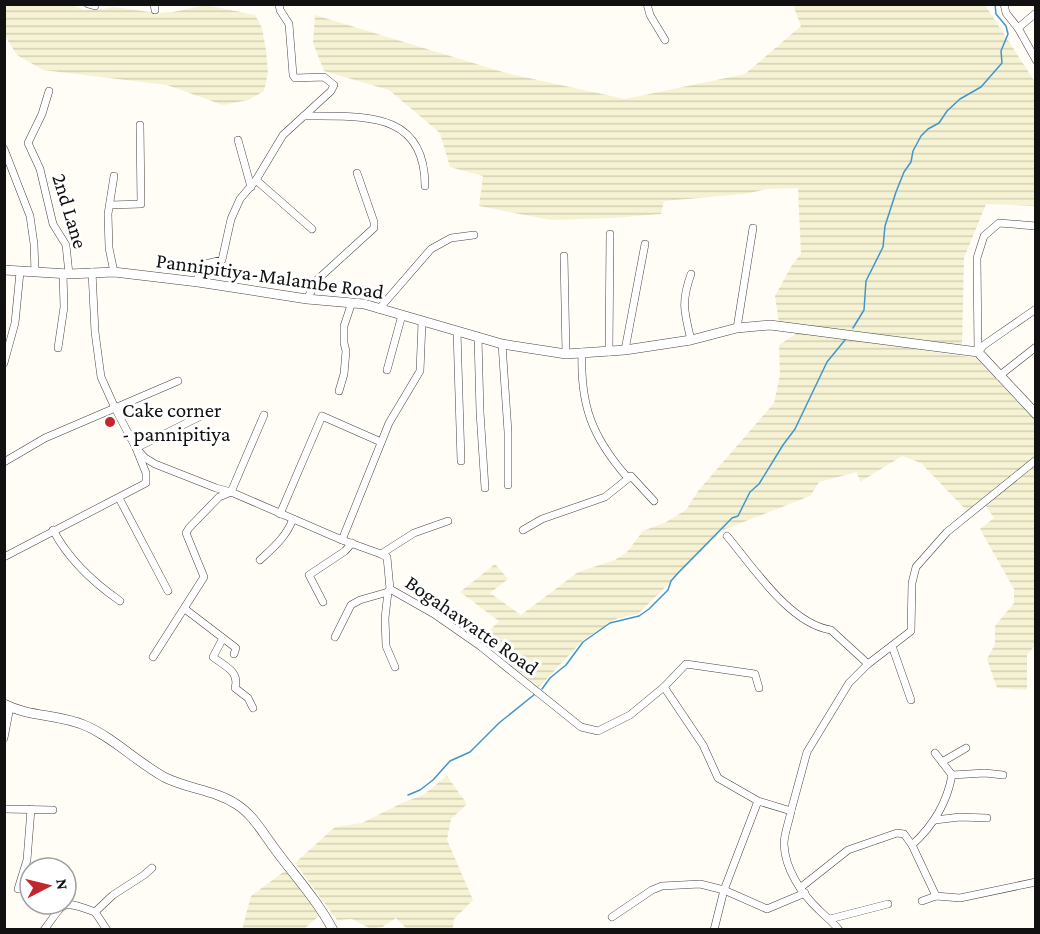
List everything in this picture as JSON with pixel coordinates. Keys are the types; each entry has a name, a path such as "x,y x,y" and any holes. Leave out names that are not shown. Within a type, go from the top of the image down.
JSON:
{"street":[{"path":"198,282 198,270 201,265 222,260 231,219 240,199 256,180 284,135 331,91 334,85 324,77 295,78 292,75 289,24 279,4"},
{"path":"646,4 665,40"},
{"path":"1004,4 1006,13 1018,28 1035,60"},
{"path":"1018,28 1035,13"},
{"name":"2nd Lane","path":"49,91 42,114 28,143 40,169 52,224 66,245 66,274 58,348"},
{"path":"304,116 364,117 397,125 412,139 425,164 425,186"},
{"path":"110,205 141,204 140,125"},
{"path":"238,140 251,187"},
{"path":"4,148 30,216 35,272"},
{"path":"307,299 318,279 374,228 357,173"},
{"path":"114,176 108,214 114,272"},
{"path":"256,180 312,229"},
{"path":"1033,407 999,376 978,352 976,258 984,236 999,223 1035,226"},
{"path":"737,328 753,228"},
{"path":"609,352 610,234"},
{"path":"379,309 431,249 451,238 474,235"},
{"path":"625,350 645,244"},
{"path":"564,256 566,354"},
{"name":"Pannipitiya-Malambe Road","path":"4,270 66,274 114,272 307,299 364,304 502,344 566,354 625,350 691,340 737,328 770,325 978,352"},
{"path":"4,363 15,323 20,272"},
{"path":"4,557 146,483 146,473 136,448 101,377 95,332 93,272"},
{"path":"691,273 684,294 684,308 691,340"},
{"path":"339,391 344,374 346,351 344,326 351,304"},
{"path":"978,352 984,345 1035,309"},
{"path":"387,370 402,315"},
{"path":"342,540 389,423 420,371 422,321"},
{"path":"457,331 461,462"},
{"path":"478,337 480,412 486,488"},
{"path":"502,344 508,432 508,485"},
{"path":"999,376 1035,347"},
{"path":"582,352 581,380 585,407 595,432 620,469 627,477 631,476 654,501"},
{"path":"4,462 45,438 178,381"},
{"path":"136,448 203,415"},
{"path":"153,657 204,577 186,533 219,497 231,492 264,415"},
{"path":"280,514 322,416 381,442"},
{"path":"136,448 145,458 156,464 231,492 342,540 381,554 414,533 448,521"},
{"path":"839,930 793,879 787,860 784,843 807,752 849,683 868,664 911,631 912,583 916,567 947,532 1035,460"},
{"path":"523,530 543,519 605,497 631,476"},
{"path":"119,498 168,591"},
{"path":"260,560 279,543 293,519"},
{"path":"53,530 57,538 99,586 120,601"},
{"path":"727,536 786,608 822,629 831,630 868,664"},
{"path":"323,602 309,575 345,551 352,543"},
{"name":"Bogahawatte Road","path":"381,554 387,557 389,590 434,614 480,646 581,727 598,730 630,715 664,687 686,664 755,674 759,688"},
{"path":"335,637 351,605 389,590 385,618 386,646 395,667"},
{"path":"185,609 236,648 234,654"},
{"path":"223,638 213,657 235,674 237,680 235,688 248,698 253,708"},
{"path":"891,646 910,700"},
{"path":"664,687 703,745 718,778 758,801 791,811"},
{"path":"4,738 7,705 28,712 60,717 85,725 164,777 184,786 224,797 235,803 245,810 263,831 313,897 333,930"},
{"path":"942,762 966,748"},
{"path":"912,845 928,831 950,788 952,775 935,753"},
{"path":"952,775 984,773 1003,775"},
{"path":"714,930 724,890 758,801"},
{"path":"27,856 31,808"},
{"path":"4,809 53,810"},
{"path":"935,820 960,817 987,818"},
{"path":"612,917 652,890 662,886 700,884 724,890 766,909 803,890 848,850 897,833 904,834 912,845 936,896"},
{"path":"95,912 113,895 152,868"},
{"path":"922,901 936,896 960,898 1035,882"},
{"path":"44,930 66,904 95,912 107,930"},
{"path":"830,919 888,904"}],"shaded area":[{"path":"4,5 72,5 84,10 114,7 157,13 206,5 255,15 262,28 266,50 268,73 264,91 248,100 223,105 167,85 43,70 17,55 5,36"},
{"path":"793,5 985,5 1035,82 1035,206 986,204 964,258 962,345 779,322 775,296 792,265 801,254 798,188 768,189 745,194 664,201 661,214 612,218 551,220 479,206 483,176 450,167 440,133 389,90 324,71 313,43 315,15 506,73 625,99 745,74 801,26"},
{"path":"799,332 976,358 1035,420 1036,644 1027,655 1027,690 997,688 987,659 995,644 995,626 1014,603 1014,589 980,529 994,518 982,500 967,511 921,463 902,456 860,482 857,472 819,482 810,496 723,530 638,614 618,618 584,639 539,687 480,640 499,621 460,592 495,564 508,579 490,593 521,615 578,572 615,560 627,552 643,531 666,522 686,510 698,491 774,403 780,375 779,345"},
{"path":"447,776 467,804 451,819 447,840 473,900 454,919 453,928 407,929 396,918 382,927 371,929 352,919 337,920 295,863 335,827 362,823 423,795"},
{"path":"286,870 320,915 304,929 242,930 251,896"}],"waterway":[{"path":"853,328 864,310 866,281 883,247 885,226 896,192 921,136 939,123 947,111 960,99 981,87 1002,63 1001,51 1008,34 1006,26 996,14 995,4"},
{"path":"542,689 550,678 566,665 583,642 610,623 639,616 649,609 668,590 671,581 678,573 732,518 738,516 750,492 759,484 795,429 827,362 845,340"},
{"path":"408,795 420,790 433,780 450,761 470,752 499,723 535,694"}],"place":[{"name":"Cake corner - pannipitiya","path":"110,422"}]}
